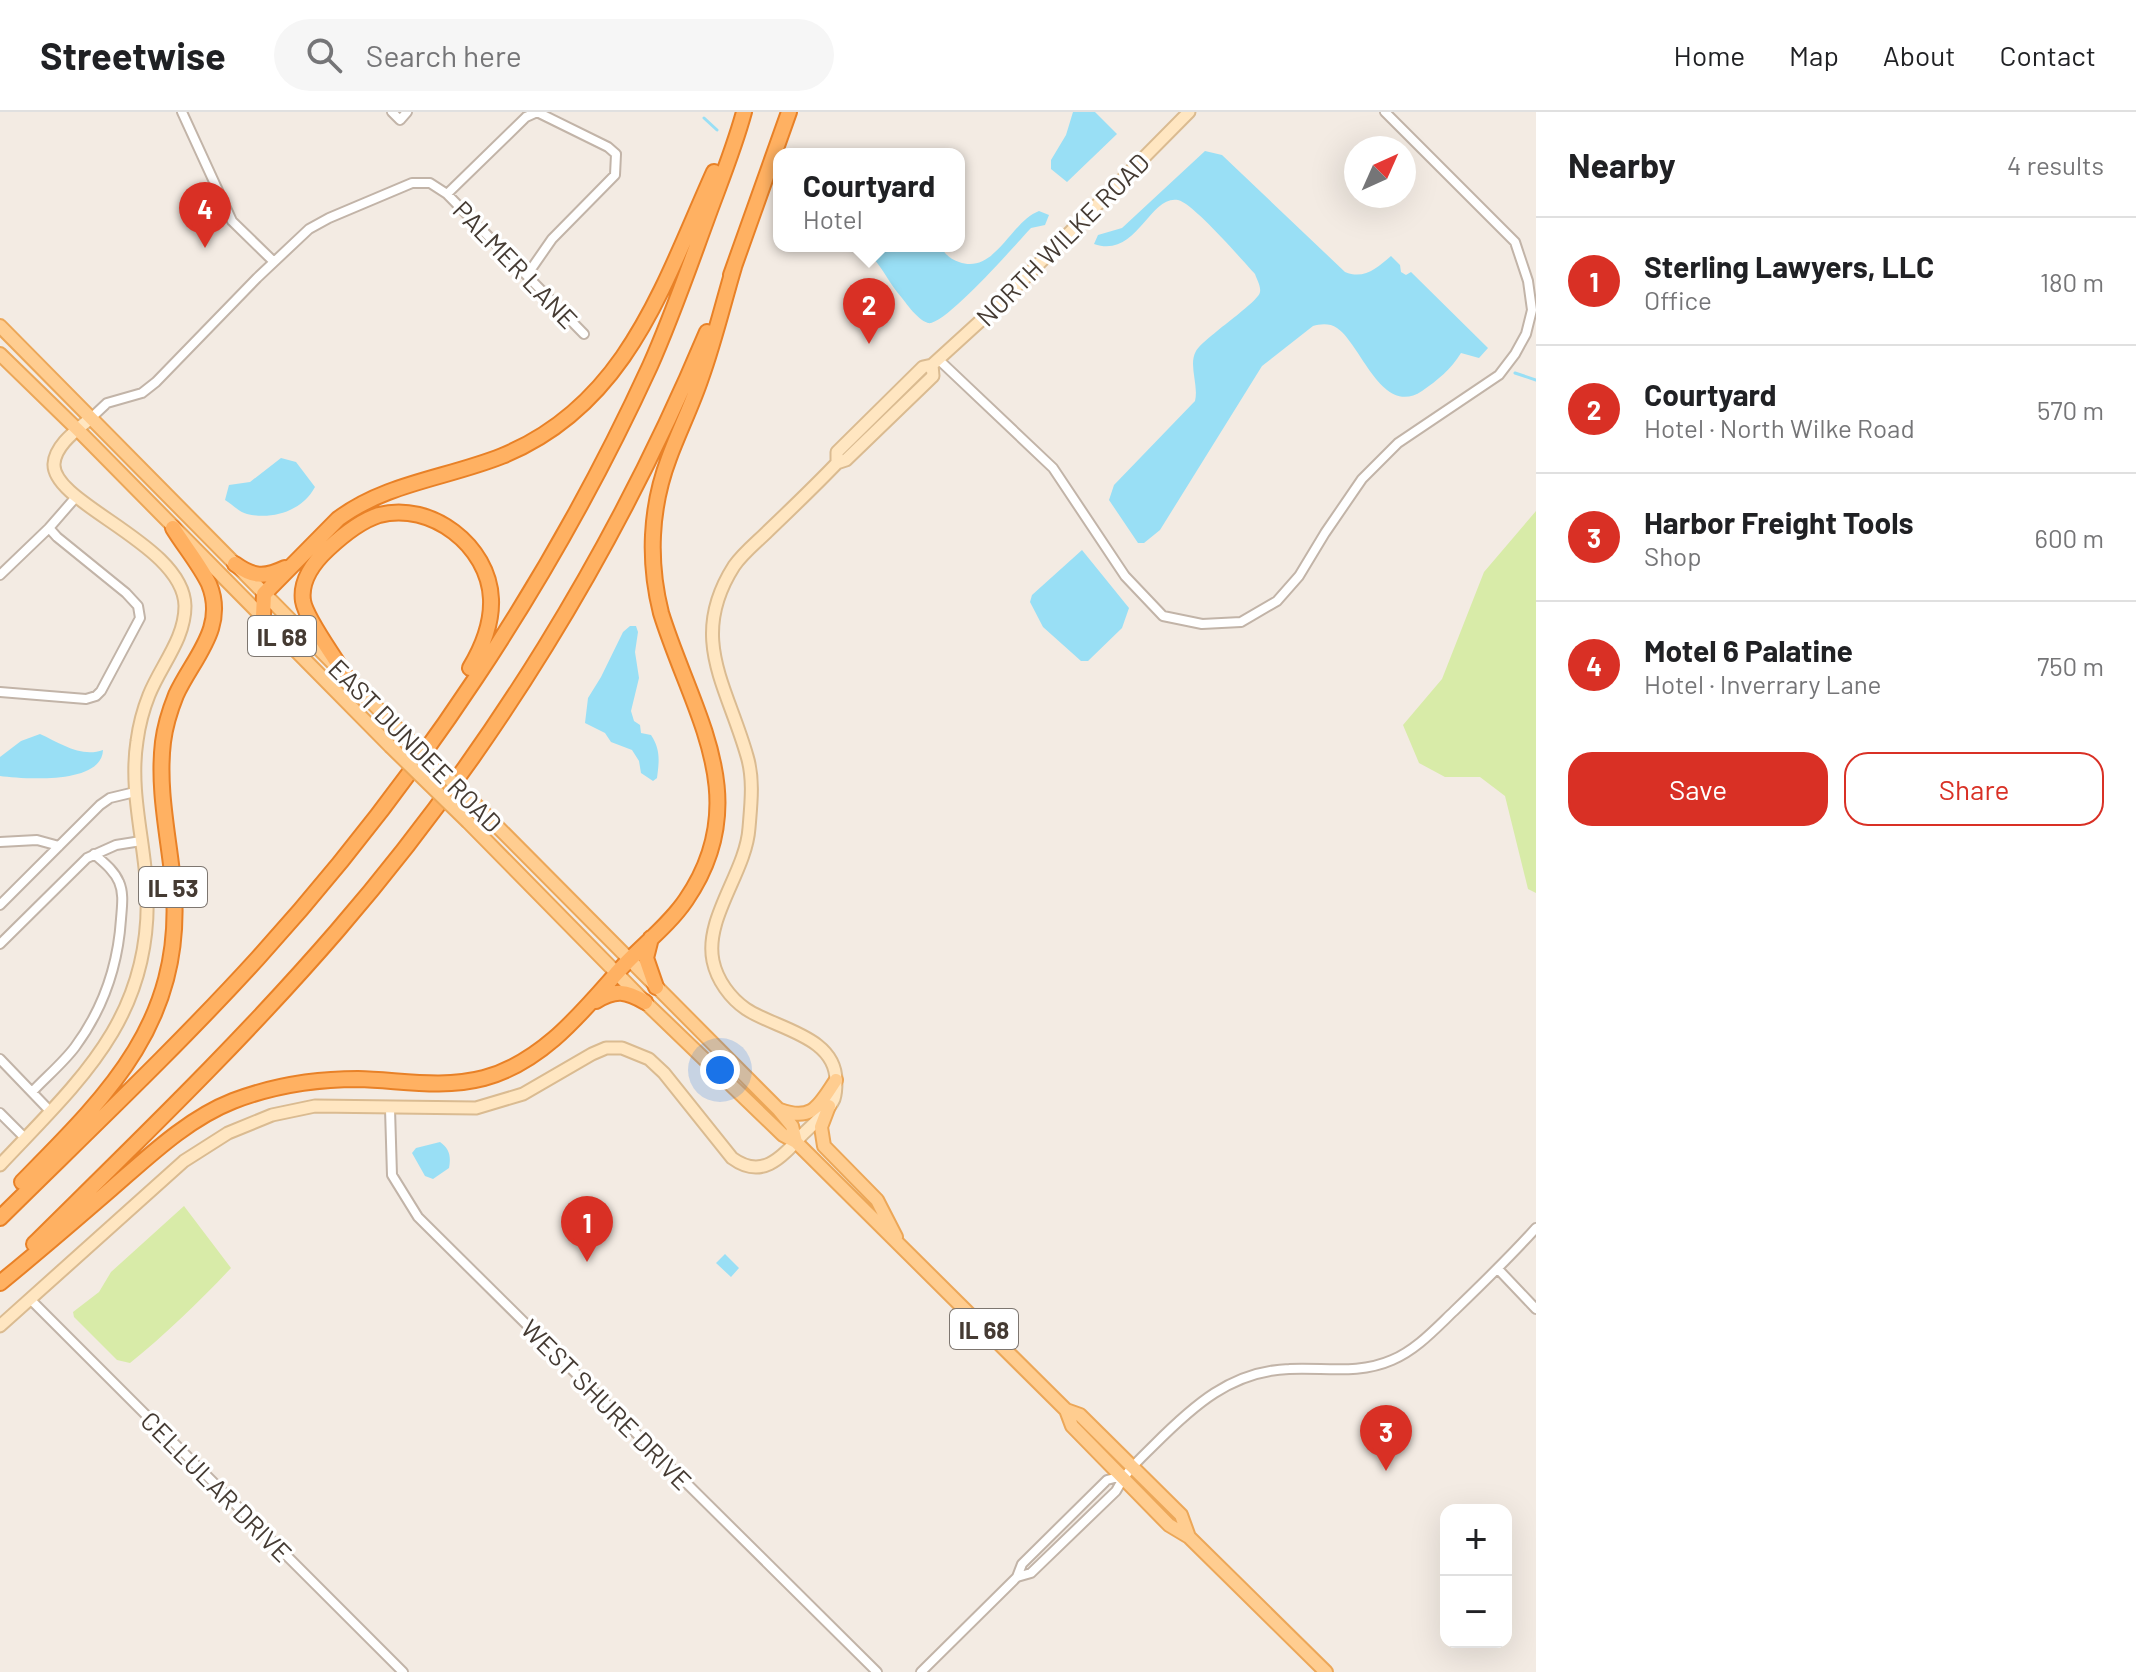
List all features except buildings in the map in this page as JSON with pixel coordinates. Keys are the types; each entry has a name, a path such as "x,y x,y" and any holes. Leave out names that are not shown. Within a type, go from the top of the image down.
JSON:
{"highway":[{"path":"263,616 264,594 338,519 368,498 500,457 531,443 577,411 618,367 648,319 668,281 741,112"},
{"path":"0,1215 159,1061 259,958 356,843 445,726 547,561 599,468 649,367 675,308 741,112"},
{"path":"776,148 789,112"},
{"path":"0,1281 182,1131 229,1103 254,1094 319,1081 356,1079 432,1084 484,1078 506,1070 542,1049 589,1006 686,900 707,860 715,831 718,792 711,748 661,613 656,592 652,534 657,494 701,378 734,267 773,157"},
{"path":"0,1281 301,973 438,805 514,696 603,548 658,438 734,267"},
{"path":"345,675 305,612 304,585 309,572 340,538 377,516 407,514 436,521 458,536 479,558 491,598 487,630 445,726"},
{"name":"IL 53","path":"0,1215 22,1183 78,1125 135,1055 159,1005 167,978 174,893 161,773 163,740 177,694 206,645 214,617 208,583 173,528"},
{"path":"235,564 256,576 273,573 296,562"},
{"path":"652,936 646,958 656,987"},
{"path":"589,1006 616,992 627,992 645,1002"}],"main road":[{"name":"EAST DUNDEE ROAD","path":"0,326 629,960"},
{"name":"EAST DUNDEE ROAD","path":"0,354 617,972"},
{"name":"IL 68","path":"629,960 778,1109 792,1126 796,1142"},
{"name":"IL 68","path":"617,972 783,1135 796,1142 1066,1410 1072,1426 1169,1525 1189,1537 1326,1672"},
{"path":"778,1109 800,1115 815,1109 836,1080"},
{"path":"829,1106 821,1127 824,1146 877,1200 901,1247"},
{"name":"IL 68","path":"1066,1410 1080,1415 1181,1515 1189,1537"}],"street":[{"path":"182,112 232,221 273,261"},
{"path":"392,112 400,120 407,112"},
{"path":"0,1165 91,1067 137,984 145,946 147,892 135,792 136,747 149,694 179,637 185,605 182,587 160,560 120,526 59,482 54,463 58,451 107,403 142,393 309,229 412,183 430,183 447,194 526,117 537,112 608,147 616,154 615,175 552,239 527,275"},
{"name":"NORTH WILKE ROAD","path":"836,1080 836,1071 822,1049 737,1003 724,988 713,962 711,944 716,921 748,842 752,795 748,758 715,666 712,626 718,595 736,563 837,463 837,452 923,367 935,362 1000,303 1189,112"},
{"path":"935,362 1053,468 1125,576 1163,616 1202,624 1241,622 1277,601 1299,576 1362,479 1398,443 1499,375 1526,334 1532,310 1528,281 1515,242 1385,112"},
{"name":"PALMER LANE","path":"447,194 584,334"},
{"path":"0,575 76,497"},
{"path":"0,692 86,699 96,696 140,618 138,606 126,593 49,528"},
{"path":"0,905 100,805 110,798 135,792"},
{"path":"0,842 37,840 59,846"},
{"path":"0,944 87,858 116,845 141,841"},
{"path":"32,1092 74,1048 112,978 120,940 123,898 120,883 94,854"},
{"path":"0,1326 184,1161 228,1133 272,1115 315,1106 460,1109 492,1105 523,1094 592,1054 606,1048 622,1048 649,1059 664,1073 732,1158 753,1169 765,1167 796,1142 829,1106 836,1092 836,1080"},
{"path":"0,1059 50,1111"},
{"name":"WEST SHURE DRIVE","path":"390,1109 392,1175 418,1217 877,1672"},
{"path":"0,1113 24,1137"},
{"path":"1017,1577 1031,1573 1117,1490 1122,1476 1189,1410 1228,1383 1255,1373 1288,1369 1359,1370 1392,1360 1435,1329 1536,1228"},
{"path":"1498,1269 1536,1309"},
{"name":"CELLULAR DRIVE","path":"30,1299 403,1672"},
{"path":"921,1672 1017,1577 1022,1564 1107,1480 1122,1476"}],"green space":[{"path":"1536,511 1536,893 1528,889 1505,796 1480,777 1445,777 1419,763 1403,725 1442,679 1484,572"},
{"path":"184,1206 231,1268 130,1363 117,1360 74,1317 73,1312 99,1292 111,1272"}],"water":[{"path":"1073,112 1095,112 1117,134 1067,182 1051,169 1051,160 1066,135"},
{"path":"1205,151 1222,155 1345,272 1364,274 1391,256 1400,265 1401,272 1406,275 1411,272 1488,348 1479,358 1461,353 1439,378 1408,397 1395,395 1384,387 1337,328 1325,324 1313,326 1262,366 1160,530 1144,543 1138,543 1109,500 1114,485 1195,401 1193,362 1196,351 1251,303 1260,288 1255,274 1229,245 1195,211 1178,200 1168,201 1159,207 1121,243 1109,246 1094,244 1098,235 1122,228"},
{"path":"1039,211 1049,215 1045,225 1031,228 964,299 936,321 928,323 911,309 866,252 944,252 959,262 972,264 983,261 1002,246 1029,217"},
{"path":"281,458 296,462 315,487 295,508 257,516 244,513 225,500 229,485 250,482"},
{"path":"1082,550 1129,608 1122,628 1088,661 1081,661 1043,627 1030,602 1032,595"},
{"path":"630,626 636,626 638,632 635,652 639,678 631,711 634,721 640,725 641,733 651,735 656,746 658,767 657,778 653,781 641,773 639,761 632,750 611,742 605,733 585,723 588,698 623,632"},
{"path":"40,734 79,751 103,750 99,761 90,769 76,774 43,778 0,776 0,757 21,741"},
{"path":"440,1142 449,1154 449,1168 433,1179 425,1176 412,1153 416,1148"},
{"path":"725,1254 739,1268 731,1277 716,1263"}],"waterway":[{"path":"704,118 717,130"},
{"path":"1515,373 1536,380"}],"place":[{"name":"Motel 6 Palatine","path":"205,248"},
{"name":"Courtyard","path":"869,344"},
{"name":"Sterling Lawyers, LLC","path":"587,1262"},
{"name":"Harbor Freight Tools","path":"1386,1471"}]}
